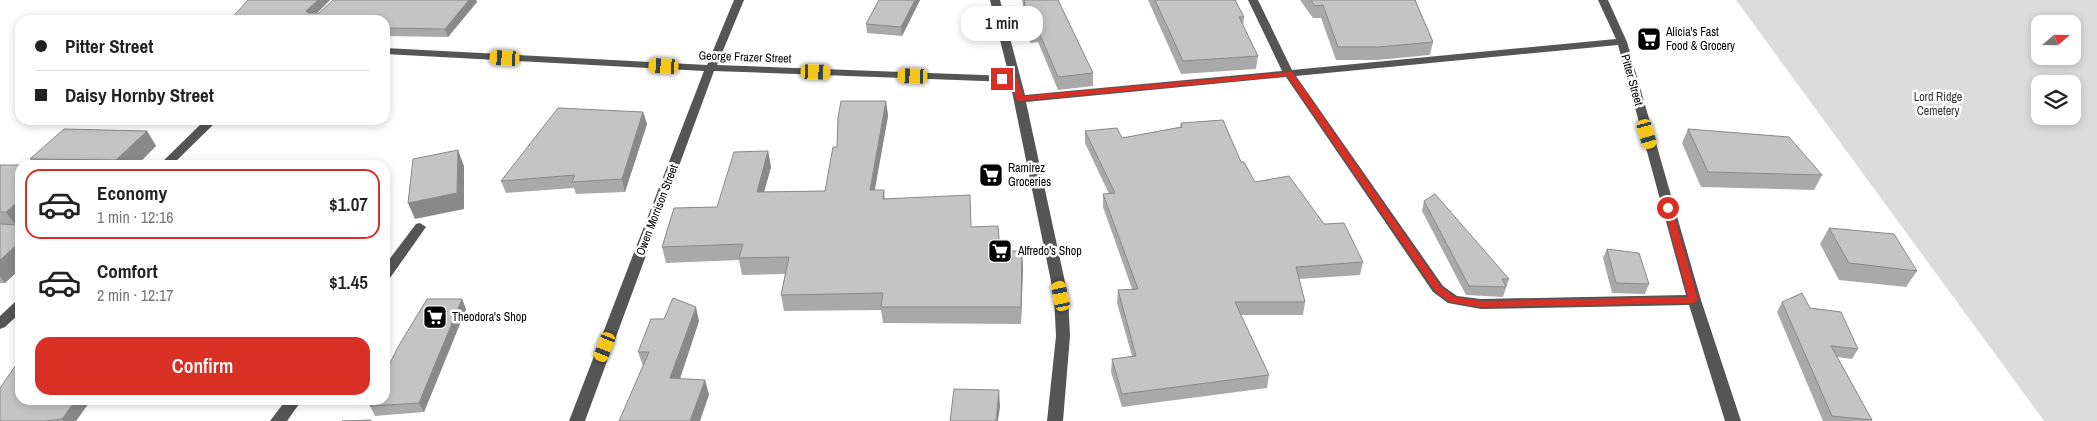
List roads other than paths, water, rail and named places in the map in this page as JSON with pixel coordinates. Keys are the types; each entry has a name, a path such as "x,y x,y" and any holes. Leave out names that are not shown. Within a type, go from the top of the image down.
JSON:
{"street":[{"name":"Owen Morrison Street","path":"577,421 710,69 739,0"},
{"path":"995,0 1020,99 1061,296 1063,336 1055,421"},
{"path":"1253,0 1289,74 1438,289 1453,300 1481,304 1694,300"},
{"name":"Pitter Street","path":"1603,0 1622,42 1694,300 1733,421"},
{"path":"1020,99 1622,42"},
{"name":"George Frazer Street","path":"390,51 710,69 1015,80"},
{"path":"170,160 207,125"},
{"path":"390,269 420,227"},
{"path":"0,324 15,310"},
{"path":"278,421 290,405"}],"place":[{"name":"Alicia's Fast Food & Grocery","path":"1649,39"},
{"name":"Ramirez Groceries","path":"991,175"},
{"name":"Alfredo's Shop","path":"1000,251"},
{"name":"Theodora's Shop","path":"435,317"}],"park label":[{"name":"Lord Ridge Cemetery","path":"1938,104"}]}
